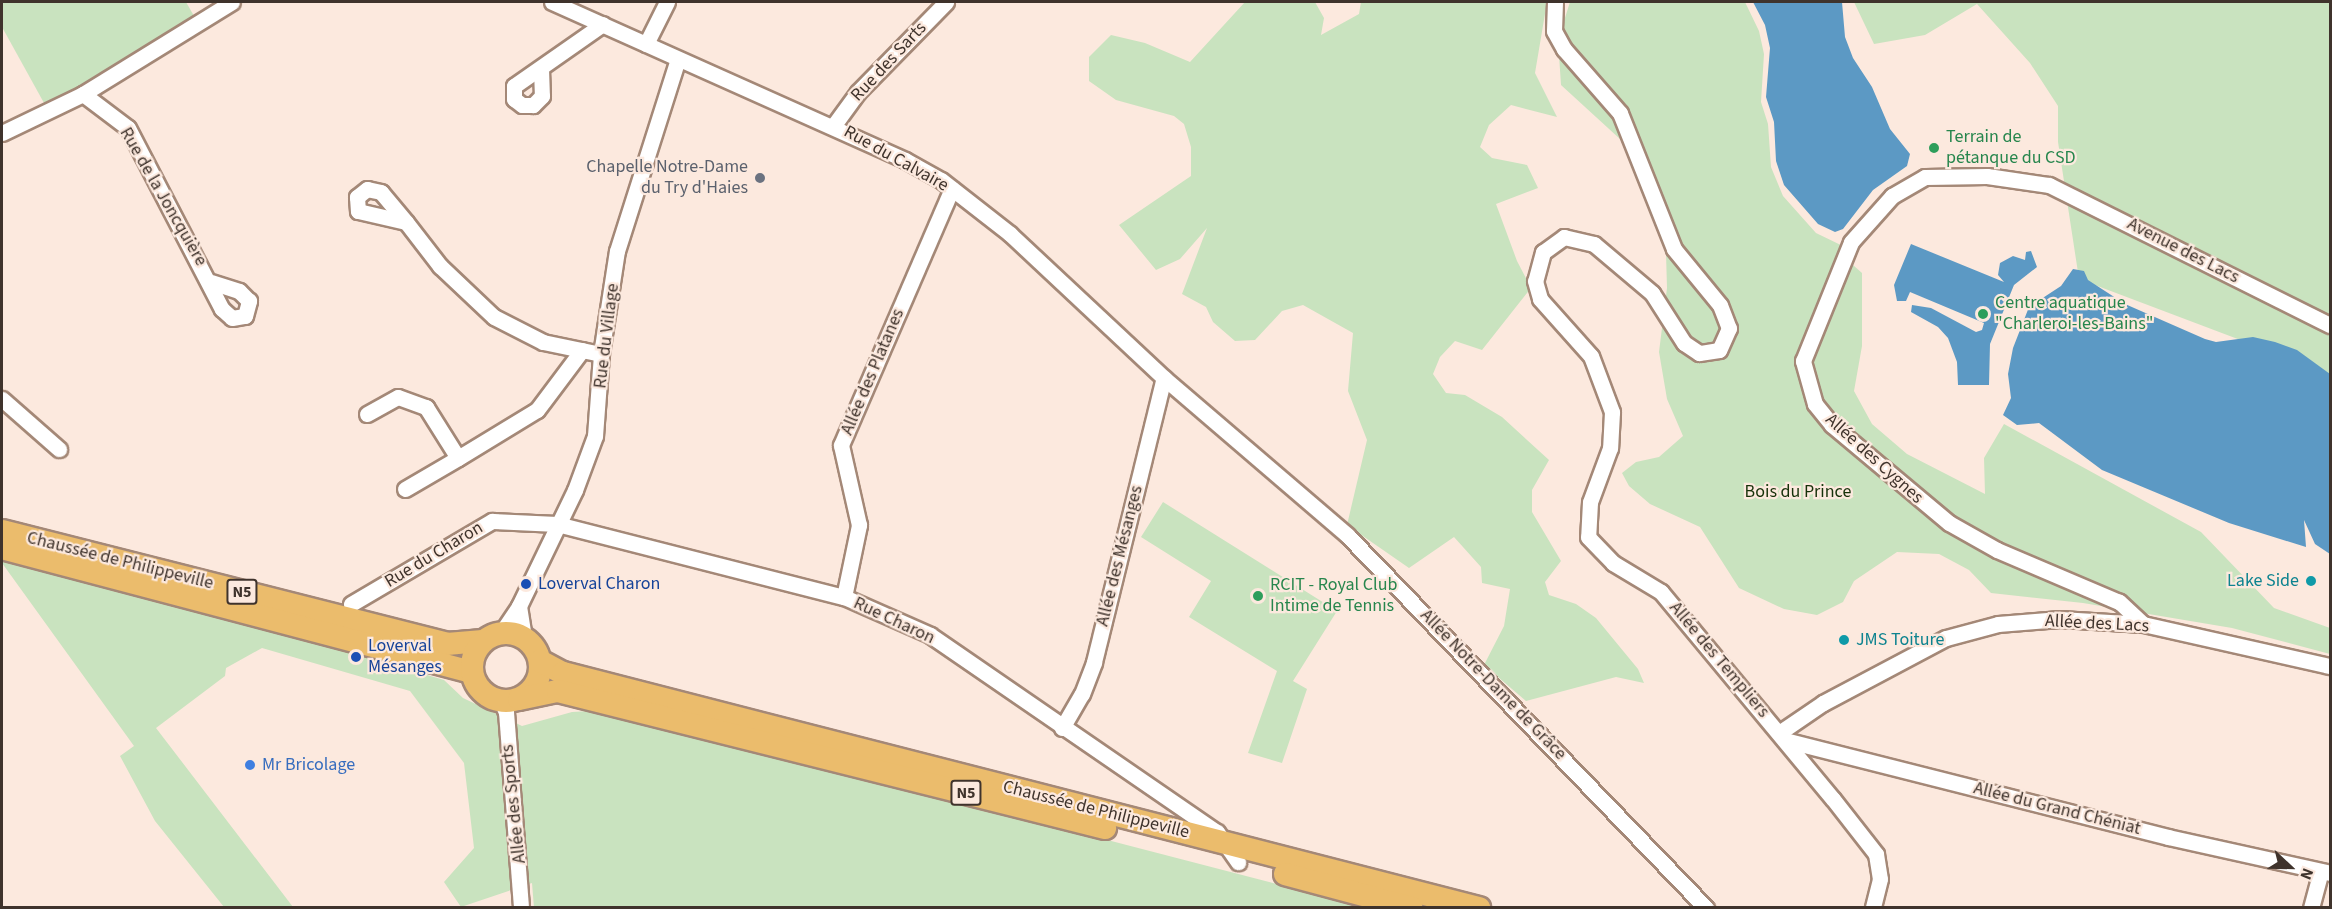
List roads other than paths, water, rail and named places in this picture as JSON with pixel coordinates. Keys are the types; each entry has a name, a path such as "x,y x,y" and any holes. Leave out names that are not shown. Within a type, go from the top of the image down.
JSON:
{"main road":[{"name":"Chaussée de Philippeville","path":"2,531 447,644 492,637"},
{"name":"Chaussée de Philippeville","path":"2,548 472,672"},
{"name":"N5","path":"492,637 524,637"},
{"path":"492,637 473,655 472,672 481,691 510,700 533,688 540,661 534,648 524,637"},
{"name":"Chaussée de Philippeville","path":"540,661 563,673 1479,908"},
{"name":"Chaussée de Philippeville","path":"510,700 558,691 1412,908"}],"street":[{"path":"2,133 83,94 232,2"},
{"path":"646,44 667,2"},
{"name":"Rue des Sarts","path":"834,125 858,92 945,2"},
{"name":"Allée des Templiers","path":"1555,2 1554,31 1564,49 1620,113 1674,249 1720,305 1729,328 1719,350 1710,354 1699,353 1684,343 1652,293 1594,244 1564,237 1543,252 1536,273 1540,299 1591,356 1612,412 1610,448 1590,502 1588,537 1613,563 1661,592 1876,854 1880,879 1873,908"},
{"name":"Rue du Calvaire","path":"558,3 678,59 834,125 905,160 952,189 1010,234 1164,378"},
{"path":"542,69 603,24"},
{"name":"Rue du Village","path":"492,637 519,606 595,436 601,354 617,251 678,59"},
{"name":"Rue de la Joncquière","path":"83,94 128,128 211,282"},
{"name":"Allée des Cygnes","path":"2033,185 1987,176 1925,177 1892,196 1851,242 1817,320 1803,361 1803,373 1815,404 1832,425 1949,523 1996,550 2119,602 2143,624"},
{"name":"Avenue des Lacs","path":"2033,185 2049,185 2090,202 2331,326"},
{"name":"Allée des Platanes","path":"844,597 859,525 842,445 952,189"},
{"path":"406,222 440,266 494,317 543,342 601,354"},
{"path":"405,489 537,410 582,350"},
{"name":"Allée des Mésanges","path":"1062,728 1082,694 1094,662 1164,378"},
{"name":"Allée Notre-Dame de Grâce","path":"1164,378 1347,535 1706,908"},
{"path":"367,414 398,397 426,407 458,458"},
{"path":"2,399 58,449"},
{"name":"Rue du Charon","path":"351,604 492,521 557,524"},
{"name":"Rue Charon","path":"557,524 844,597 930,635 1062,728 1217,832 1238,862"},
{"path":"519,606 524,637"},
{"name":"Allée des Lacs","path":"1782,737 1823,703 1946,638 1998,624 2060,619 2143,624 2331,666"},
{"name":"Allée des Sports","path":"510,700 506,712 513,778 521,908"},
{"name":"Allée du Grand Chéniat","path":"1782,737 2168,837 2326,872"},
{"path":"2311,908 2326,872"}],"water":[{"path":"1753,2 1842,2 1845,37 1853,58 1872,87 1890,129 1910,154 1907,166 1873,190 1843,229 1835,232 1818,224 1784,185 1776,161 1774,122 1766,97 1770,48 1765,25"},
{"name":"Centre aquatique \"Charleroi-les-Bains\"","path":"1911,244 2004,282 1998,275 2000,263 2013,256 2025,260 2026,252 2031,251 2037,267 2014,285 1990,344 1989,385 1958,385 1957,362 1948,338 1938,327 1911,312 1912,305 1931,308 1976,332 1982,330 1984,323 1910,292 1906,301 1897,301 1894,285"},
{"path":"2073,269 2084,271 2088,280 2125,304 2205,339 2216,342 2253,337 2275,342 2297,350 2330,374 2330,554 2315,544 2304,520 2306,547 2229,523 2102,470 2039,423 2017,425 2003,415 2011,398 2008,374 2013,348 2029,307 2061,286"}],"place":[{"name":"Terrain de pétanque du CSD","path":"1934,148"},
{"name":"Chapelle Notre-Dame du Try d'Haies","path":"760,178"},
{"name":"Centre aquatique \"Charleroi-les-Bains\"","path":"1983,314"},
{"name":"Lake Side","path":"2311,581"},
{"name":"Loverval Charon","path":"526,584"},
{"name":"RCIT - Royal Club Intime de Tennis","path":"1258,596"},
{"name":"JMS Toiture","path":"1844,640"},
{"name":"Loverval Mésanges","path":"356,657"},
{"name":"Mr Bricolage","path":"250,765"}],"park label":[{"name":"Bois du Prince","path":"1798,492"}]}
